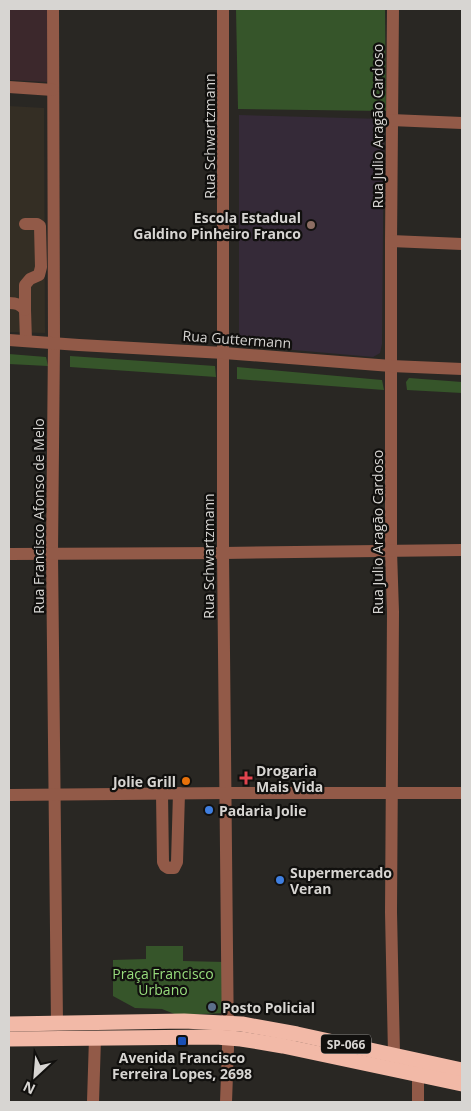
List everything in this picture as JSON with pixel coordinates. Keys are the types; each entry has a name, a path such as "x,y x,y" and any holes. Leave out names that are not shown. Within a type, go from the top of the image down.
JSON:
{"highway":[{"name":"SP-066","path":"9,1024 184,1021 228,1030 241,1039 283,1046 462,1084"},
{"name":"SP-066","path":"9,1039 95,1038 228,1030 242,1024 394,1054 462,1070"},
{"path":"394,1054 400,1070"}],"street":[{"name":"Rua Francisco Afonso de Melo","path":"53,9 54,343 52,553 57,1024"},
{"name":"Rua Schwartzmann","path":"223,9 223,553 228,1030 226,1102"},
{"name":"Rua Julio Aragão Cardoso","path":"392,9 391,551 393,612 392,912 394,1054"},
{"path":"9,87 53,90"},
{"path":"391,120 462,123"},
{"path":"25,224 37,224 40,226 41,268 39,275 30,279 25,285 26,341"},
{"path":"391,241 462,244"},
{"path":"9,303 16,302 25,310"},
{"name":"Rua Guttermann","path":"9,340 224,353 391,366 462,369"},
{"path":"9,554 462,550"},
{"path":"162,794 164,862 168,868 174,868 177,862 179,793"},
{"path":"9,795 462,793"},
{"path":"93,1102 95,1038"},
{"path":"418,1074 418,1102"}],"shaded area":[{"path":"9,9 47,9 47,82 9,80"},
{"path":"9,106 44,108 45,333 9,332"},
{"name":"Escola Estadual Galdino Pinheiro Franco","path":"239,115 384,119 382,344 380,353 373,357 247,346 241,342 239,332"}],"green space":[{"path":"236,9 385,9 386,111 238,109"},
{"path":"9,354 46,357 48,366 9,364"},
{"path":"70,356 215,366 216,377 70,367"},
{"path":"237,367 382,380 384,390 237,379"},
{"path":"409,378 462,382 462,393 407,390 406,382"},
{"name":"Praça Francisco Urbano","path":"146,946 183,946 183,961 225,962 227,1013 177,1015 162,1009 135,1008 113,996 113,960 146,959"}],"place":[{"name":"Escola Estadual Galdino Pinheiro Franco","path":"311,225"},
{"name":"Drogaria Mais Vida","path":"246,778"},
{"name":"Jolie Grill","path":"186,781"},
{"name":"Padaria Jolie","path":"209,810"},
{"name":"Supermercado Veran","path":"280,880"},
{"name":"Posto Policial","path":"212,1007"},
{"name":"Avenida Francisco Ferreira Lopes, 2698","path":"182,1041"}]}
